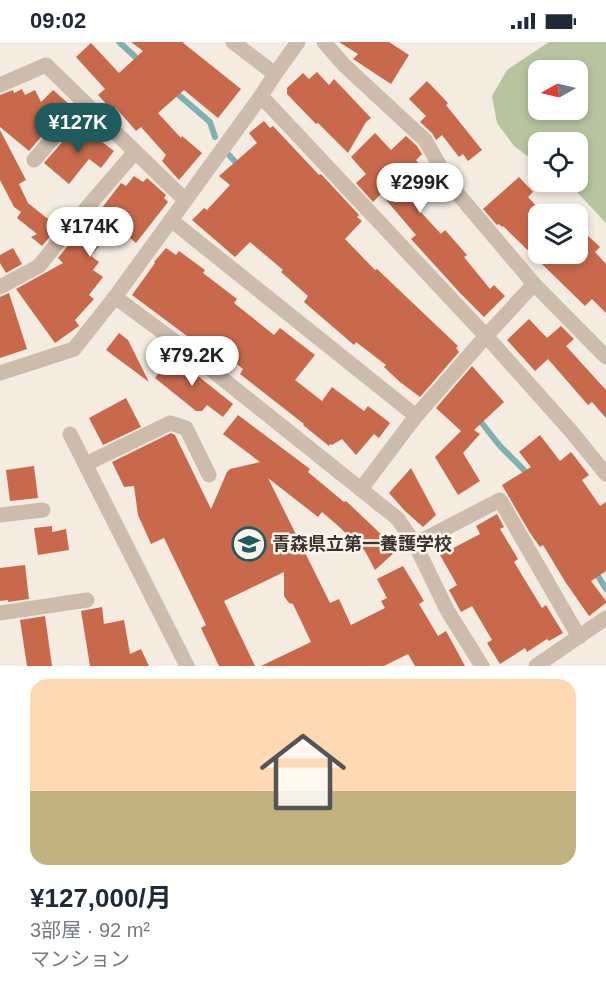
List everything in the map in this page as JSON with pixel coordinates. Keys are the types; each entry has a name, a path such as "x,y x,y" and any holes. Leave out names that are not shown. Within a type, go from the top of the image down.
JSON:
{"street":[{"path":"233,42 274,74"},
{"path":"0,373 74,349 115,297 298,42"},
{"path":"324,42 344,65 425,140 452,187 534,284 606,357"},
{"path":"0,85 46,66 185,200"},
{"path":"261,96 486,336 606,474"},
{"path":"34,160 84,102"},
{"path":"0,287 39,266 135,152"},
{"path":"171,220 416,416"},
{"path":"361,489 416,416 534,284"},
{"path":"115,297 184,348 398,519 415,544 447,610 482,666"},
{"path":"86,464 170,423 186,428 209,475"},
{"path":"70,434 187,666"},
{"path":"415,544 500,500 579,637"},
{"path":"0,515 44,510"},
{"path":"0,613 87,600"},
{"path":"536,666 606,618"}],"green space":[{"path":"549,42 606,42 606,223 577,192 588,192 588,132 528,132 528,156 514,146 497,123 492,96 507,70"}],"building":[{"path":"131,42 182,42 241,89 218,118 184,90 158,113 181,138 182,136 202,153 179,180 162,161 166,155 141,127 136,131 116,108 113,111 98,95 105,89 76,57 91,43 119,73 143,51"},
{"path":"339,42 389,42 409,55 391,84 353,59 358,54"},
{"path":"317,72 329,85 334,79 371,118 366,122 348,153 287,94 287,88 303,73 309,79"},
{"path":"427,81 448,103 446,105 482,150 468,161 463,154 459,157 442,135 436,140 420,122 426,116 409,99"},
{"path":"22,89 25,95 35,90 41,102 53,90 69,104 29,151 0,127 0,95"},
{"path":"264,121 270,128 273,126 359,215 357,217 362,221 345,239 375,270 377,269 458,346 456,348 459,352 420,397 384,367 386,365 356,342 354,345 304,302 308,296 281,272 283,270 250,242 235,257 192,220 204,208 207,210 230,185 219,176 257,143 249,133"},
{"path":"77,125 114,151 101,168 89,159 69,184 44,163"},
{"path":"0,130 26,180 19,184 28,203 58,227 42,246 31,237 37,234 17,218 21,212 14,207 0,180"},
{"path":"375,133 391,150 406,136 422,154 416,160 435,183 414,201 419,207 417,208 441,234 445,230 467,255 464,257 490,289 494,285 505,296 484,317 411,239 416,235 381,194 373,202 356,183 366,174 351,157"},
{"path":"134,176 143,182 147,178 166,195 164,198 168,202 136,243 115,226 91,256 99,262 93,270 103,277 89,295 94,299 75,320 79,326 55,343 16,289 63,263 58,258 73,239 76,242 121,183 126,186"},
{"path":"519,177 528,187 528,192 533,192 528,197 534,204 528,204 528,250 503,226 497,225 483,209"},
{"path":"588,236 600,247 595,252 606,264 606,313 592,299 585,306 542,264 588,264"},
{"path":"13,248 22,264 6,273 0,263 0,255"},
{"path":"166,248 176,255 179,251 205,270 203,273 237,299 234,303 274,335 280,328 315,355 295,380 322,401 332,387 364,411 368,406 390,423 379,438 374,434 356,455 342,439 329,446 240,374 243,369 219,350 213,359 187,336 132,295"},
{"path":"9,293 27,349 0,358 0,297"},
{"path":"529,319 547,338 561,326 574,339 566,346 606,390 606,418 592,402 588,405 548,359 535,371 507,340"},
{"path":"119,333 128,340 149,382 106,350"},
{"path":"174,353 233,404 223,417 207,405 202,411 196,411 155,378"},
{"path":"472,366 504,402 474,430 480,434 463,453 480,481 458,495 435,457 461,431 436,408"},
{"path":"126,398 141,427 103,445 89,418"},
{"path":"238,415 310,469 308,472 344,502 346,501 383,536 386,535 395,552 375,570 365,551 336,524 322,512 318,517 268,478 330,603 339,599 351,625 385,608 381,601 387,598 377,579 403,566 424,601 419,604 438,636 446,631 465,666 415,666 408,654 384,666 261,666 311,642 293,604 289,603 284,596 284,572 224,601 255,666 219,666 201,628 206,625 164,538 151,544 138,515 134,486 124,487 112,462 171,433 175,435 211,509 230,469 260,462 223,434"},
{"path":"540,435 560,461 571,452 589,475 582,480 600,506 606,502 606,571 591,581 606,603 589,616 543,545 540,547 530,533 502,485 531,467 519,452"},
{"path":"34,466 38,498 10,501 6,470"},
{"path":"411,468 436,515 423,527 389,493"},
{"path":"497,514 504,527 500,529 518,559 514,562 542,608 546,605 563,633 549,641 547,639 527,652 525,648 500,664 487,643 492,640 472,606 461,612 449,590 457,585 440,555 480,534 476,526"},
{"path":"52,526 52,532 66,529 69,550 38,555 34,528"},
{"path":"25,565 29,599 0,601 0,568"},
{"path":"102,607 104,624 124,620 130,654 141,649 149,666 90,666 81,611"},
{"path":"45,616 52,666 27,666 20,620"}],"waterway":[{"path":"119,42 142,63"},
{"path":"174,91 210,122 215,137"},
{"path":"229,155 240,167"},
{"path":"477,417 500,446 530,476"},
{"path":"595,571 606,589"}],"place":[{"name":"青森県立第一養護学校","path":"249,544"}]}
